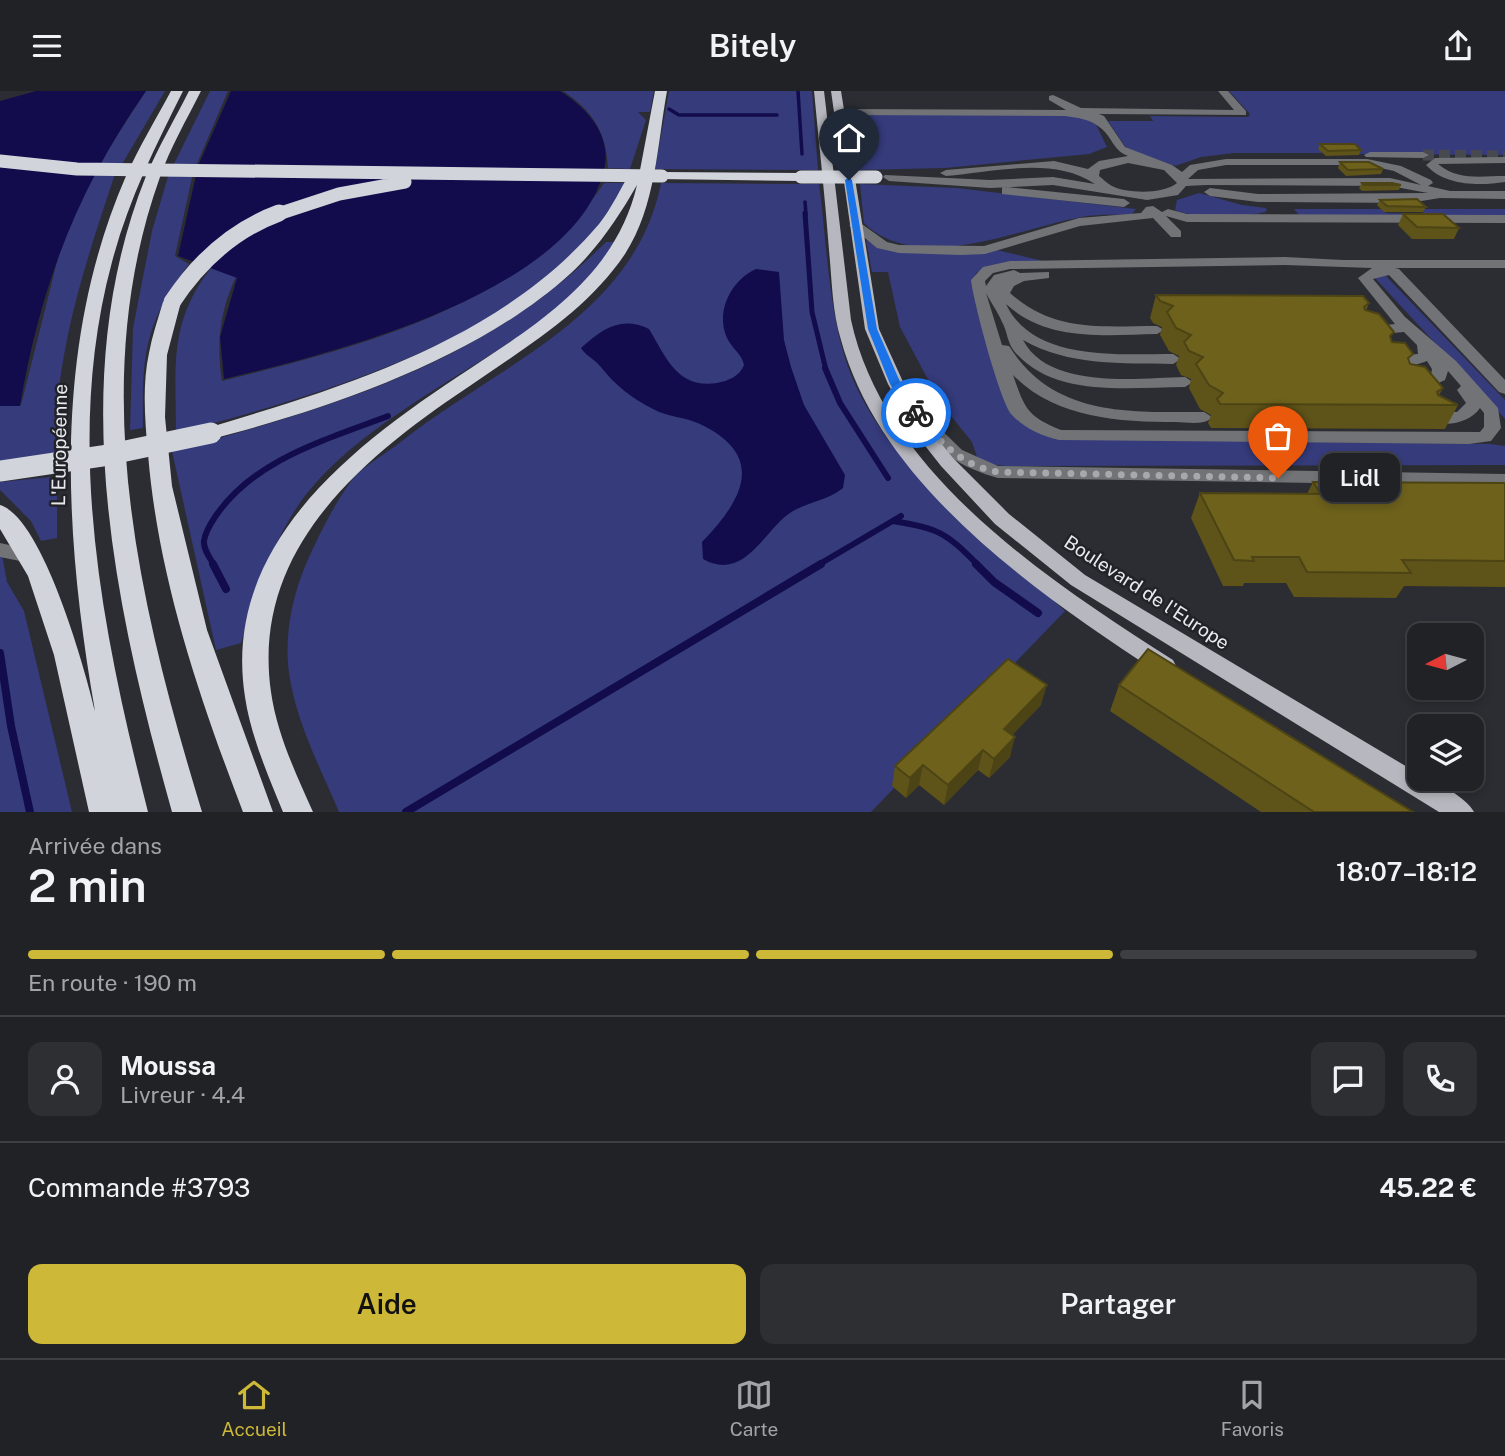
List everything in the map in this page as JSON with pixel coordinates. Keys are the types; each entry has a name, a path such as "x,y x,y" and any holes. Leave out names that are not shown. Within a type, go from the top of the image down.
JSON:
{"highway":[{"name":"L'Européenne","path":"133,812 108,707 89,601 80,493 80,406 91,317 112,231 132,174 177,91"},
{"path":"187,812 160,723 133,613 117,506 112,417 117,326 130,253 160,161 195,91"},
{"path":"298,812 271,747 256,677 259,625 264,601 282,555 313,506 353,461 421,409 545,326 595,282 618,252 632,226 643,189 660,91"},
{"path":"0,471 102,456 211,433 322,399 423,358 498,318 542,288 588,248 620,207 637,176 655,115"},
{"path":"0,161 78,169 883,177"},
{"path":"258,812 198,646 167,515 159,450 156,377 161,333 172,302 197,267 232,237 288,210 334,195 385,185 444,179 662,176"},
{"path":"0,513 30,556 66,656 104,812"}],"main road":[{"name":"Boulevard de l'Europe","path":"832,92 839,112 872,329 885,364 924,433 967,485 1049,559 1104,597 1461,812"},
{"name":"Boulevard de l'Europe","path":"832,92 843,317 861,375 888,422 943,491 999,545 1088,616 1178,675"}],"street":[{"path":"1079,111 1242,113 1223,91"},
{"path":"1053,98 1058,103 1100,118 1116,145 1128,153 1158,164 1182,182 1240,199 1280,207 1418,207 1440,204 1449,194"},
{"path":"839,112 1065,113 1091,117 1104,126"},
{"path":"1093,177 1094,168 1115,151 1116,145"},
{"path":"855,225 869,238 899,249 973,250 1013,243 1079,222 1141,218 1159,212 1199,163 1231,155 1423,155 1363,158 1245,157 1199,163"},
{"path":"1363,158 1399,165 1449,194"},
{"path":"1100,163 1122,159 1158,164"},
{"path":"1504,178 1472,180 1452,176 1432,165 1435,161 1447,160 1505,160"},
{"path":"1199,163 1372,166 1398,172 1449,194"},
{"path":"883,177 1048,164 1073,168 1159,212 1179,238"},
{"path":"923,181 990,184 1043,181 1122,192 1182,182 1376,169 1449,194"},
{"path":"883,177 1121,203 1187,218 1505,219"},
{"path":"1182,182 1505,195"},
{"path":"1216,193 1248,198 1396,199 1449,194"},
{"path":"1329,264 1284,261 1010,265 988,271 978,280 980,301 1017,411 1032,424 1059,435 1485,437 1492,428 1492,412 1450,364 1426,347"},
{"path":"1173,359 1071,356 1043,344 1006,317 996,306 991,288 999,278 1023,272 1156,272 1329,264"},
{"path":"1157,330 1076,330 1044,324 1019,311 1003,294 1008,283 1021,277 1301,271 1329,264"},
{"path":"1204,417 1125,417 1074,406 1050,396 1020,374 1006,355 983,287 991,276 1014,269 1505,264"},
{"path":"1435,417 1462,418 1471,413 1474,403 1470,394 1365,278 1373,272 1505,272"},
{"path":"1394,272 1505,389"},
{"path":"1006,317 1020,347 1051,373 1084,380 1185,382"},
{"path":"1363,331 1398,330 1402,321"},
{"path":"1389,361 1418,361 1426,356 1426,347"},
{"path":"1407,383 1429,382 1439,377 1440,369 1426,347"},
{"path":"906,403 947,449 975,466 998,472 1505,480"},
{"path":"1343,479 1383,496"},
{"path":"0,550 30,556"}],"shaded area":[{"path":"36,91 146,91 100,165 65,241 38,321 20,406 0,406 0,101"},
{"path":"146,91 165,91 121,166 97,166"},
{"path":"210,91 228,91 196,166 173,166"},
{"path":"231,91 560,91 571,98 596,126 602,137 606,161 603,174 581,216 544,253 496,285 441,312 382,335 224,379 220,337 237,278 178,256 198,166"},
{"path":"563,91 654,91 650,112 638,112 646,120 630,169 608,168 607,155 596,123 582,106"},
{"path":"669,91 812,91 818,170 655,169"},
{"path":"1229,91 1505,91 1505,155 1358,154 1320,149 1322,153 1234,153 1201,157 1175,166 1127,149 1108,121 1153,121 1150,116 1248,117 1250,114"},
{"path":"856,115 1076,115 1094,120 1107,147 1089,154 945,168 857,170 848,119"},
{"path":"93,173 115,174 82,277 65,348 56,419 56,455 0,461 0,405 21,405 61,246"},
{"path":"169,173 193,173 175,256 189,264 174,285 154,323 145,360 143,428 130,430 133,328 152,231"},
{"path":"604,183 626,183 593,232 555,271 510,305 457,335 401,361 284,403 176,433 176,367 181,327 197,288 211,268 237,275 221,327 219,354 222,381 381,336 434,316 483,291 529,261 570,226"},
{"path":"661,183 819,184 836,323 848,367 865,403 887,437 942,500 1065,611 871,812 339,812 297,709 288,659 288,631 293,603 306,564 321,532 345,489 363,469 558,333 593,303 623,269 646,229"},
{"path":"860,184 957,188 1136,209 1131,215 1082,217 970,244 912,246 887,238 864,223"},
{"path":"1199,193 1242,205 1266,208 1267,211 1221,216 1194,215 1175,210 1177,200"},
{"path":"1294,209 1382,209 1386,213 1424,214 1420,209 1505,209 1505,216 1299,215"},
{"path":"866,240 883,249 997,250 1043,261 988,268 976,273 973,282 1011,410 1069,439 1491,444 1505,446 1505,465 1006,466 979,463 972,442 940,402 900,327 888,272 872,272"},
{"path":"606,242 616,242 587,280 552,313 376,429 344,455 315,484 292,515 276,545 241,643 216,650 172,451 348,398 404,376 458,350 509,320 559,284"},
{"path":"756,269 779,272 784,340 791,367 804,405 845,475 843,488 793,511 743,559 731,564 718,564 703,559 702,542 737,495 742,479 741,464 734,450 721,437 700,424 659,412 638,400 618,385 581,348 604,330 620,324 639,325 649,329 667,360 682,376 703,384 729,379 737,375 744,365 725,333 723,322 726,301 738,282"},
{"path":"1386,276 1505,400 1505,419 1375,278"},
{"path":"51,477 57,484 57,538 41,541 31,521 0,490 0,482"},
{"path":"0,544 7,582 24,611 72,812 0,812"}],"building":[{"path":"1320,144 1355,144 1361,150 1328,151"},
{"path":"1340,162 1369,162 1383,169 1348,170"},
{"path":"1362,183 1392,183 1401,185 1364,185"},
{"path":"1417,199 1426,207 1387,206 1380,200"},
{"path":"1403,214 1443,214 1459,228 1417,227"},
{"path":"1156,295 1363,296 1369,303 1364,307 1365,310 1379,314 1394,332 1390,336 1392,342 1405,343 1413,354 1408,358 1410,364 1425,367 1443,388 1437,392 1438,395 1458,405 1220,404 1217,399 1223,393 1209,385 1196,364 1203,357 1189,351 1184,342 1191,335 1176,328 1167,312 1173,306 1160,301"},
{"path":"1313,482 1505,483 1505,561 1402,560 1411,573 1307,572 1299,557 1252,557 1254,561 1234,560 1200,493 1321,494"},
{"path":"1148,649 1413,812 1314,812 1119,685"},
{"path":"1008,659 1047,685 1004,729 1015,737 994,759 983,750 948,785 923,765 910,778 895,766"}],"waterway":[{"path":"798,91 802,154"},
{"path":"669,109 679,115 777,115"},
{"path":"805,202 806,215"},
{"path":"805,213 812,312 826,370"},
{"path":"825,368 840,403 888,478"},
{"path":"214,565 205,547 207,531 231,497 250,480 316,443 388,416"},
{"path":"818,565 901,516"},
{"path":"893,521 941,534 978,565"},
{"path":"213,564 226,589"},
{"path":"406,812 821,564"},
{"path":"976,564 994,582 1038,613"},
{"path":"0,653 11,726 30,812"}],"tunnel":[{"path":"1423,155 1505,156"}],"way so far":[{"path":"916,413 947,449 975,466 998,472 1113,472 1278,478"}],"place":[{"name":"Lidl","path":"1278,478"}],"route":[{"path":"849,180 872,329 895,384 906,403 916,413"}]}
